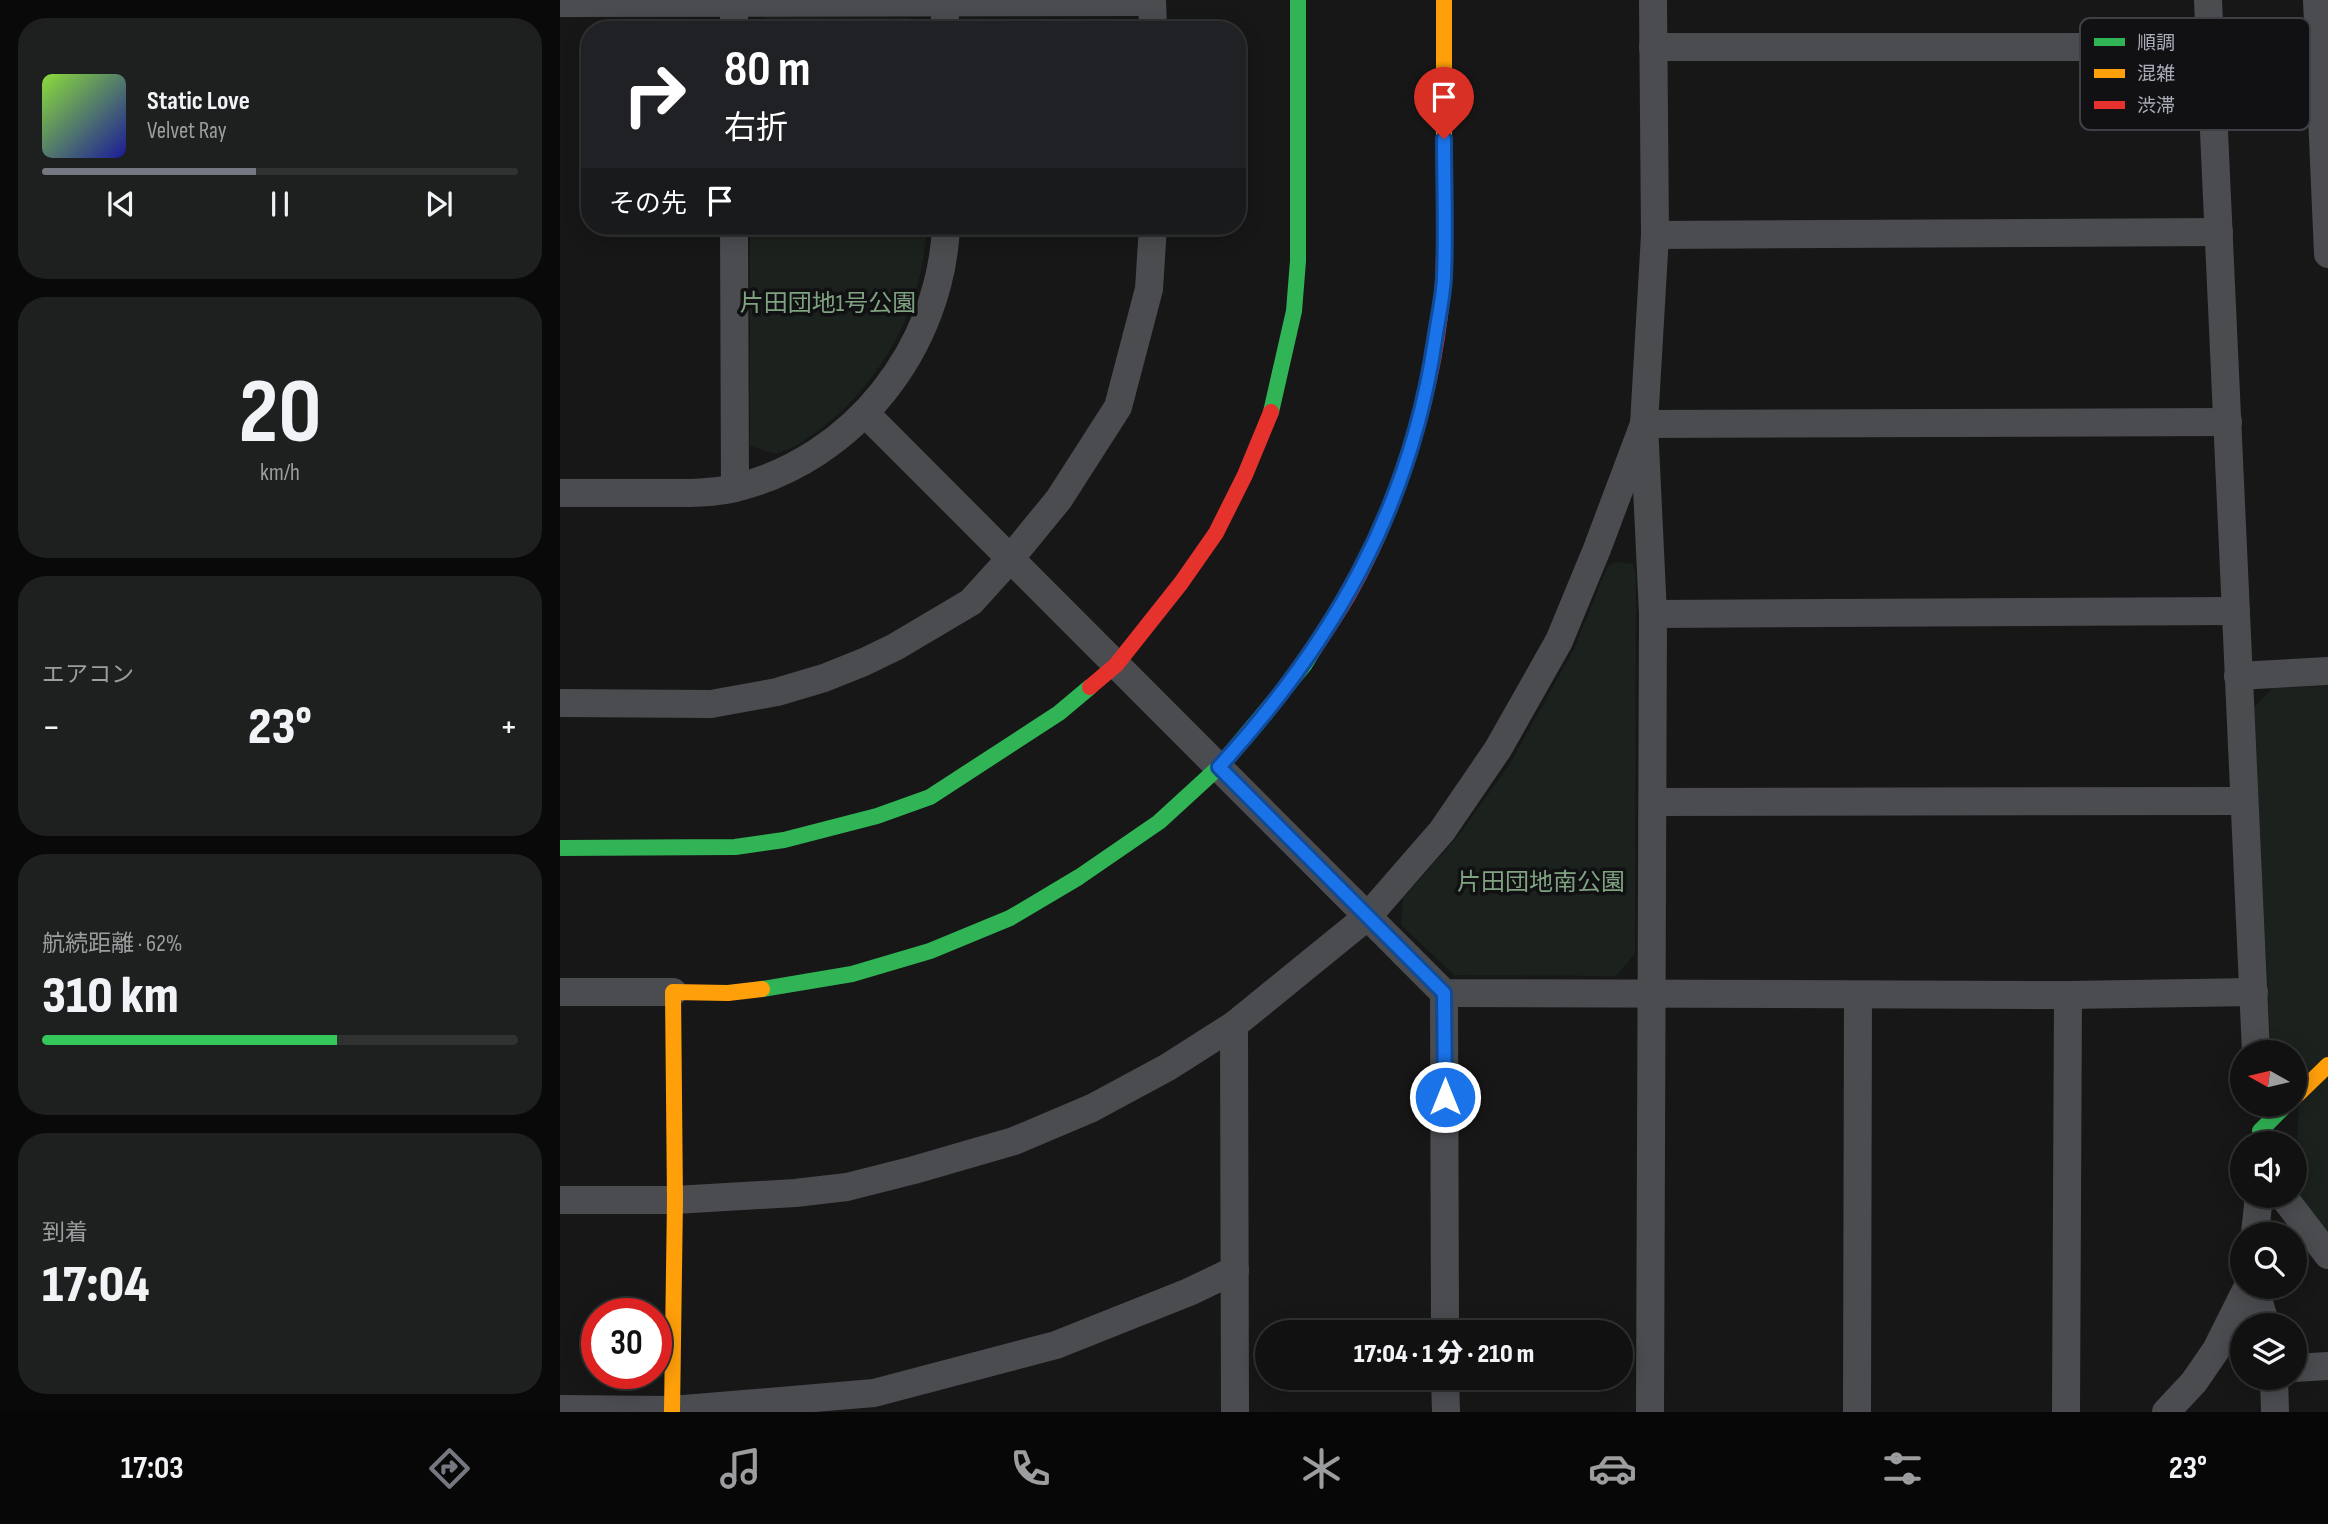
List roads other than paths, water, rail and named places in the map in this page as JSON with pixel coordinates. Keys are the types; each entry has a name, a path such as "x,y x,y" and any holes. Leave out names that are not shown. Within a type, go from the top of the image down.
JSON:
{"street":[{"path":"560,848 736,847 784,840 877,817 930,797 975,769 1059,713 1116,666 1216,533 1270,416 1294,311 1298,261 1298,0"},
{"path":"560,992 728,993 852,974 930,951 1010,918 1079,877 1159,822 1219,767 1305,664 1349,594 1376,540 1412,448 1429,383 1444,279 1444,0"},
{"path":"1650,1412 1653,614 1644,424 1655,235 1653,0"},
{"path":"2208,0 2209,18"},
{"path":"2317,0 2328,254"},
{"path":"560,3 734,16 945,16 1152,11"},
{"path":"1653,47 2080,47"},
{"path":"2215,130 2256,1040"},
{"path":"1655,235 2219,232"},
{"path":"734,235 735,488"},
{"path":"560,493 704,493 735,488 814,455 865,413 890,384 913,348 939,277 945,235"},
{"path":"560,703 711,704 776,692 824,678 895,647 971,602 1059,499 1118,407 1149,289 1152,235"},
{"path":"865,413 1444,993 1445,1320"},
{"path":"1644,424 2228,422"},
{"path":"560,1200 675,1200 795,1194 847,1187 914,1170 1014,1141 1092,1108 1168,1068 1234,1025 1368,916 1441,831 1499,749 1559,641 1644,424"},
{"path":"1653,614 2236,611"},
{"path":"2238,676 2328,671"},
{"path":"1653,802 2244,801"},
{"path":"671,1411 675,1200 673,992"},
{"path":"1444,993 2068,995 2254,992"},
{"path":"1857,1412 1858,995"},
{"path":"2066,1412 2068,995"},
{"path":"1234,1025 1235,1412"},
{"path":"2307,1085 2328,1065"},
{"path":"2292,1208 2328,1255"},
{"path":"560,1409 671,1411 874,1393 1056,1345 1189,1292 1236,1270"},
{"path":"2166,1412 2194,1382 2216,1350 2242,1299"},
{"path":"2307,1367 2328,1366"},
{"path":"1446,1390 1446,1412"},
{"path":"2274,1390 2275,1412"}],"park label":[{"name":"片田団地1号公園","path":"828,303"},
{"name":"片田団地南公園","path":"1541,882"}]}
